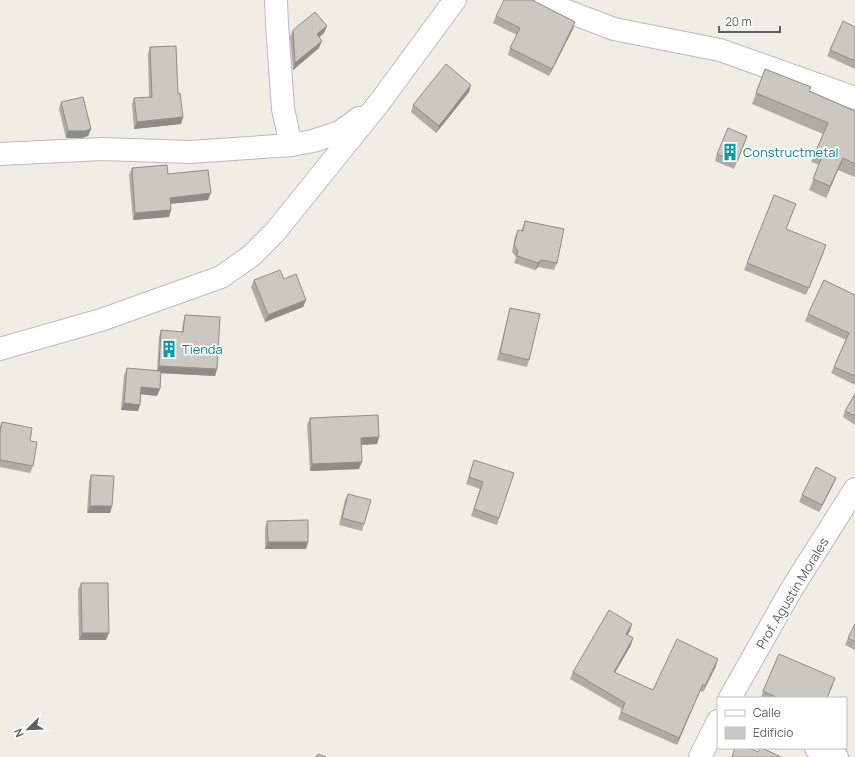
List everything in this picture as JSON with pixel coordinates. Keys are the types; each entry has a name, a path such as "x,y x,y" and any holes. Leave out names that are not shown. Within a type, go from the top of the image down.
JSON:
{"street":[{"path":"276,0 283,109 291,145"},
{"path":"0,349 101,320 221,277 251,256 275,232 379,103 455,0"},
{"path":"546,0 564,10 614,29 720,50 855,98"},
{"path":"0,154 103,149 190,152 291,145 313,141 340,132 379,103"},
{"name":"Prof. Agustin Morales","path":"731,697 792,590 855,489"},
{"path":"700,757 717,723"},
{"path":"818,749 837,757"}],"building":[{"path":"504,0 532,0 575,22 552,69 510,48 520,28 496,16"},
{"path":"315,12 327,26 317,34 322,41 295,63 293,30"},
{"path":"843,21 855,27 855,61 830,50"},
{"path":"176,46 178,94 180,93 183,117 137,122 134,98 152,97 150,47"},
{"path":"446,64 471,85 439,126 413,105"},
{"path":"765,69 811,87 809,91 855,111 855,164 843,158 830,186 813,179 823,154 816,151 828,123 756,93"},
{"path":"83,97 91,129 84,131 68,131 61,102"},
{"name":"Constructmetal","path":"728,128 747,136 737,162 717,154"},
{"path":"167,165 168,174 208,170 211,193 170,198 171,210 135,213 132,168"},
{"path":"774,195 796,204 786,229 826,245 809,288 747,263"},
{"path":"525,221 564,229 557,263 541,260 538,263 517,256 518,251 514,245 518,230 523,231"},
{"path":"280,270 284,279 296,274 306,300 268,315 254,280"},
{"path":"824,280 855,295 855,376 834,367 849,333 808,314"},
{"path":"510,308 540,314 529,360 500,353"},
{"path":"185,315 220,317 217,369 159,366 161,330 183,332"},
{"path":"127,368 161,371 160,389 141,387 140,405 124,403"},
{"path":"855,394 855,416 845,411"},
{"path":"378,415 379,437 361,438 362,462 312,464 310,418"},
{"path":"2,422 32,428 30,441 37,442 33,466 0,460 0,432"},
{"path":"474,460 514,473 499,518 474,509 483,482 469,477"},
{"path":"816,467 836,478 822,505 802,495"},
{"path":"91,475 114,476 112,506 90,506"},
{"path":"348,494 371,500 364,524 342,518"},
{"path":"308,520 308,542 268,542 267,521"},
{"path":"81,583 108,583 109,633 82,633"},
{"path":"609,610 632,624 626,634 633,638 614,672 653,690 677,639 718,659 705,686 703,684 679,738 621,712 625,703 573,672"},
{"path":"855,624 855,642 848,638"},
{"path":"779,654 835,678 827,697 776,697 763,691"},
{"path":"735,749 751,749 758,752 760,749 764,749 781,757 732,757"},
{"path":"318,754 326,757 316,757"}],"place":[{"name":"Constructmetal","path":"730,152"},
{"name":"Tienda","path":"169,349"}]}
